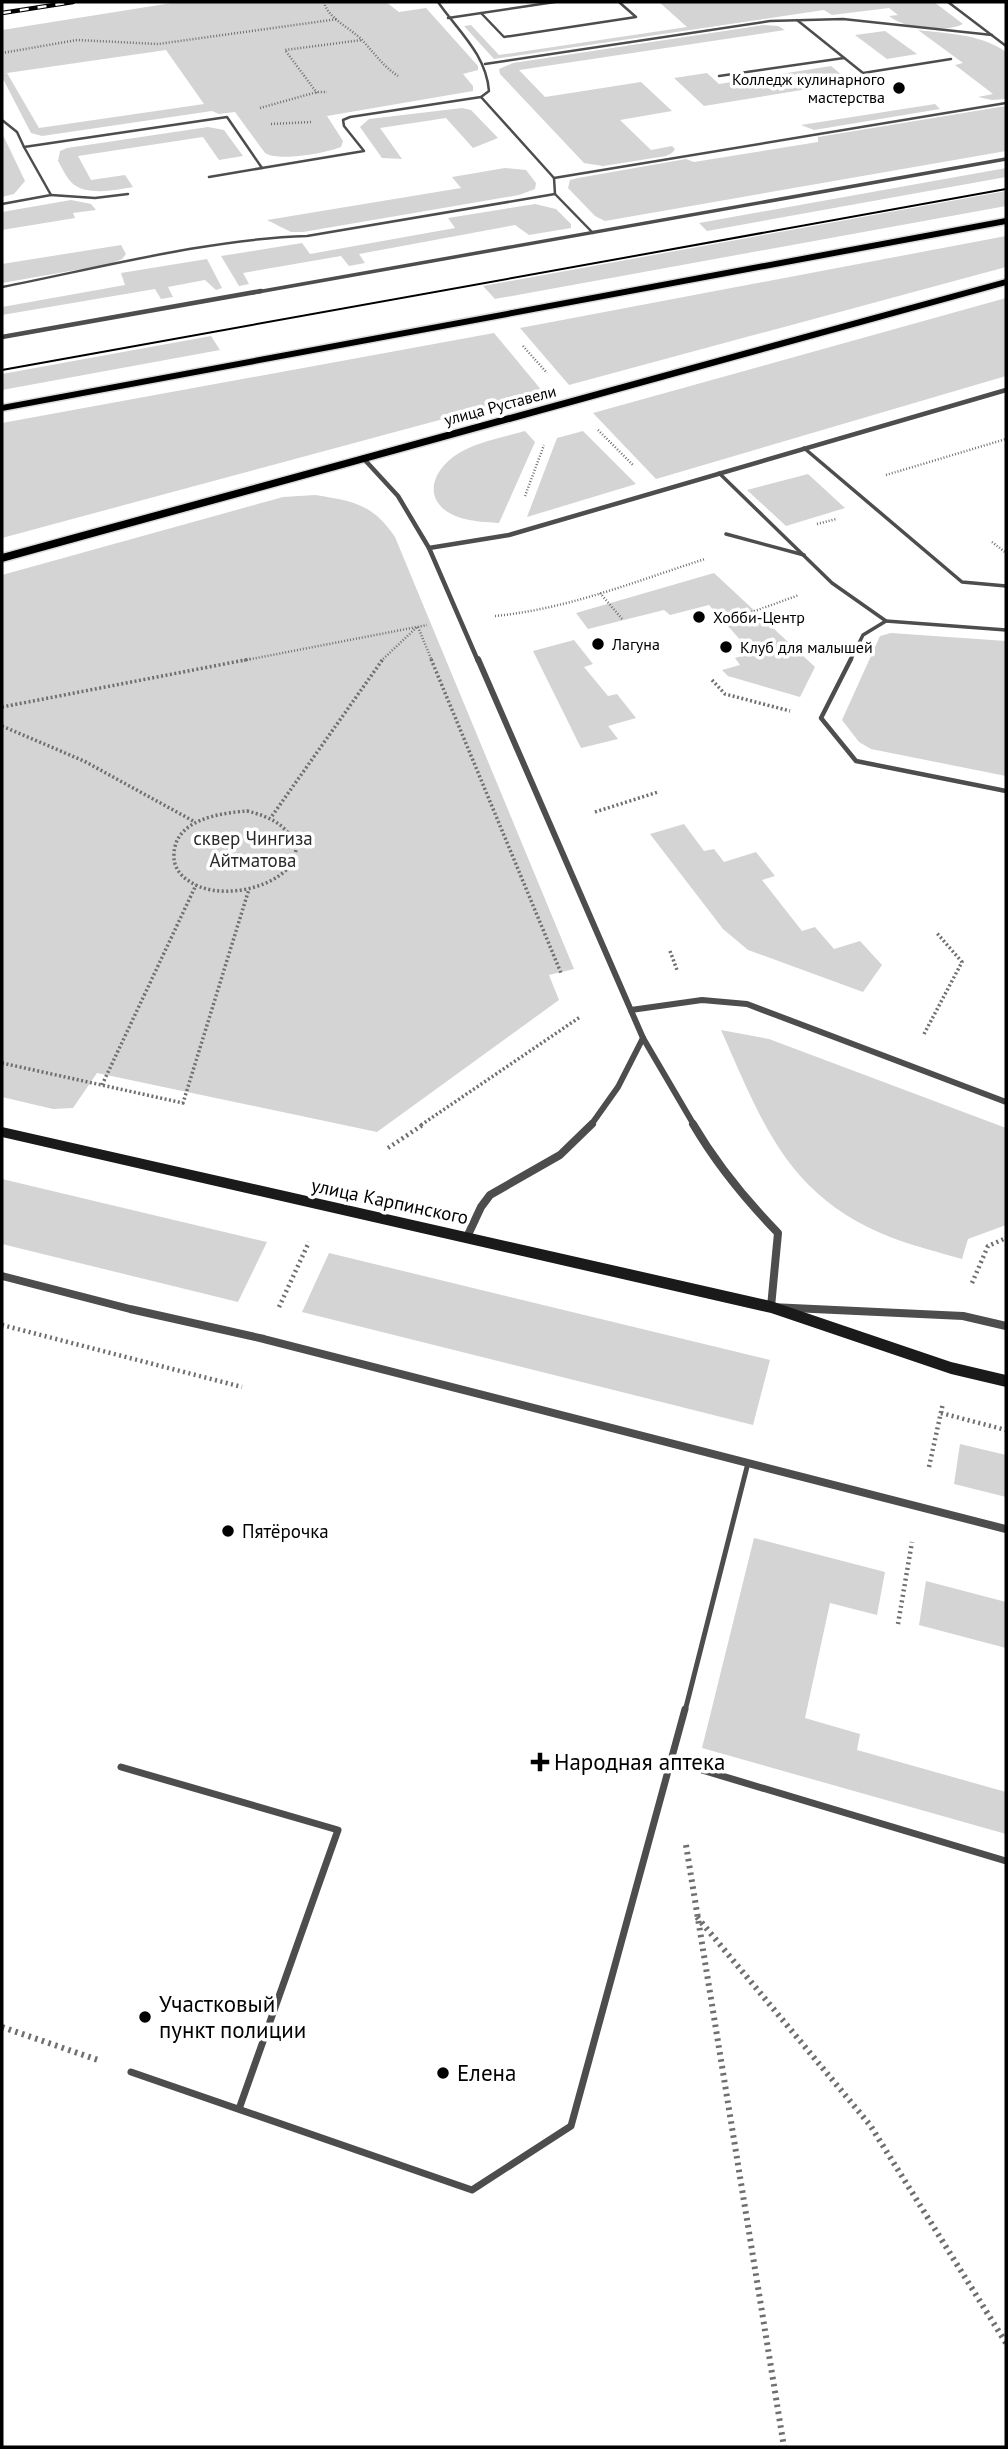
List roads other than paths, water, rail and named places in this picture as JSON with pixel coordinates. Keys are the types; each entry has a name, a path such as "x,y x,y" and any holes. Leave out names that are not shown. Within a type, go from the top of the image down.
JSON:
{"main road":[{"path":"2,408 1006,221"},
{"name":"улица Руставели","path":"2,558 1006,282"}],"street":[{"path":"2,337 1006,159"},
{"path":"429,548 509,535 1006,390"},
{"path":"363,458 398,496 429,548 643,1038 710,1153 741,1195 778,1233 771,1307"},
{"path":"631,1010 689,999 716,998 747,1004 1006,1102"},
{"path":"467,1237 484,1201 514,1180 559,1155 598,1120 623,1082 643,1038"},
{"name":"улица Карпинского","path":"2,1132 771,1307 951,1368 1006,1381"},
{"path":"2,1276 278,1343 1006,1529"},
{"name":"улица Карпинского","path":"771,1307 962,1316 1006,1326"}],"lane":[{"path":"209,177 364,151 344,120 481,97 489,91 490,76 485,64 438,2"},
{"path":"448,18 555,2"},
{"path":"481,13 504,37 636,17 619,2"},
{"path":"948,2 1006,46"},
{"path":"485,64 769,21 844,19 992,35"},
{"path":"797,20 863,73 951,59"},
{"path":"719,76 844,58"},
{"path":"481,97 554,178 555,194 593,233"},
{"path":"554,178 1006,103"},
{"path":"24,147 227,117 262,168"},
{"path":"2,120 17,132 51,195"},
{"path":"2,204 51,195 95,198 128,194"},
{"path":"2,287 210,247 274,237 307,236 555,194"},
{"path":"804,448 962,582 1006,586"},
{"path":"719,473 832,583 886,621 1006,630"},
{"path":"726,534 804,555"},
{"path":"886,621 863,635 821,718 856,761 1006,791"},
{"path":"131,2072 472,2190 570,2126 672,1762 748,1463"},
{"path":"672,1762 1006,1861"},
{"path":"121,1767 338,1830 239,2109"}],"tram line":[{"path":"2,370 1006,189"}],"railway":[{"path":"2,13 73,2"}],"place":[{"name":"Колледж кулинарного мастерства","path":"899,88"},
{"name":"Хобби-Центр","path":"699,617"},
{"name":"Лагуна","path":"598,644"},
{"name":"Клуб для малышей","path":"726,647"},
{"name":"Пятёрочка","path":"228,1531"},
{"name":"Народная аптека","path":"540,1762"},
{"name":"Участковый пункт полиции","path":"145,2017"},
{"name":"Елена","path":"443,2073"}],"park label":[{"name":"сквер Чингиза Айтматова","path":"253,849"}]}
